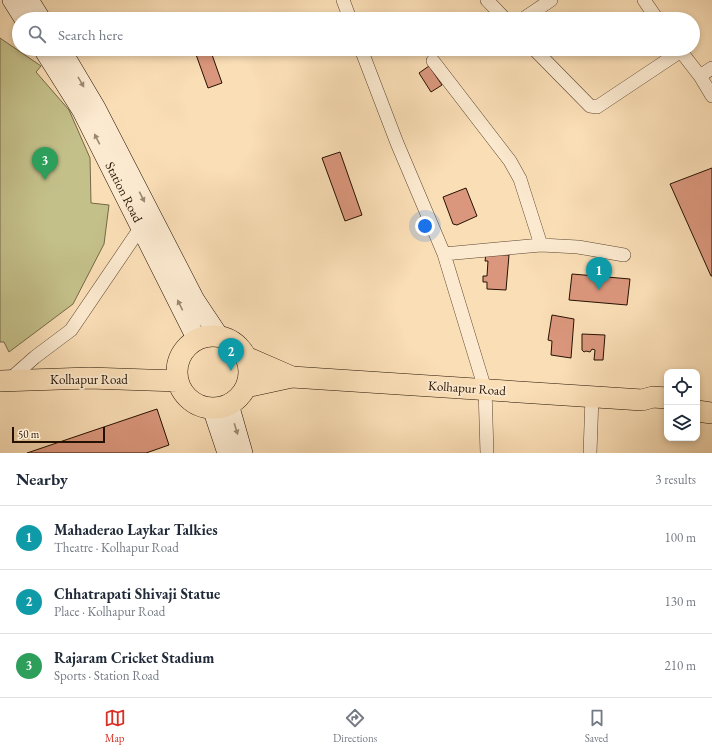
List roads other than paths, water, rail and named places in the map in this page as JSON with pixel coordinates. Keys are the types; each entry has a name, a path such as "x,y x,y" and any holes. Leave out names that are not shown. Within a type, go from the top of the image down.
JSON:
{"main road":[{"path":"12,0 20,12"},
{"path":"29,0 37,12"},
{"name":"Station Road","path":"47,56 82,111 197,340"},
{"name":"Station Road","path":"65,56 96,108 195,300 219,336"},
{"path":"207,336 219,336 230,340 246,357 249,378 246,387 220,406 200,406 190,400 182,391 178,382 176,368 180,357 186,347 197,340 207,336"},
{"name":"Kolhapur Road","path":"246,357 292,377"},
{"name":"Kolhapur Road","path":"246,387 292,377 642,400 653,397 664,398"},
{"name":"Kolhapur Road","path":"5,381 89,378 178,382"},
{"name":"Kolhapur Road","path":"642,400 651,406 664,408"},
{"path":"700,401 712,402"},
{"path":"220,406 227,453"},
{"path":"220,406 243,453"},
{"path":"700,411 712,413"}],"street":[{"path":"343,0 347,12"},
{"path":"487,0 498,12"},
{"path":"533,12 551,0"},
{"path":"644,0 652,12"},
{"path":"364,56 396,143 444,254 486,389 487,453"},
{"path":"541,56 590,106 597,107 671,56"},
{"path":"685,56 700,76 712,96"},
{"path":"433,61 510,161 520,179 541,245"},
{"path":"700,76 712,68"},
{"path":"5,381 71,330 141,227"},
{"path":"444,254 541,245 578,247 624,255"},
{"path":"590,453 592,397"}],"place":[{"name":"Rajaram Cricket Stadium","path":"45,180"},
{"name":"Mahaderao Laykar Talkies","path":"599,290"},
{"name":"Chhatrapati Shivaji Statue","path":"231,371"}]}
